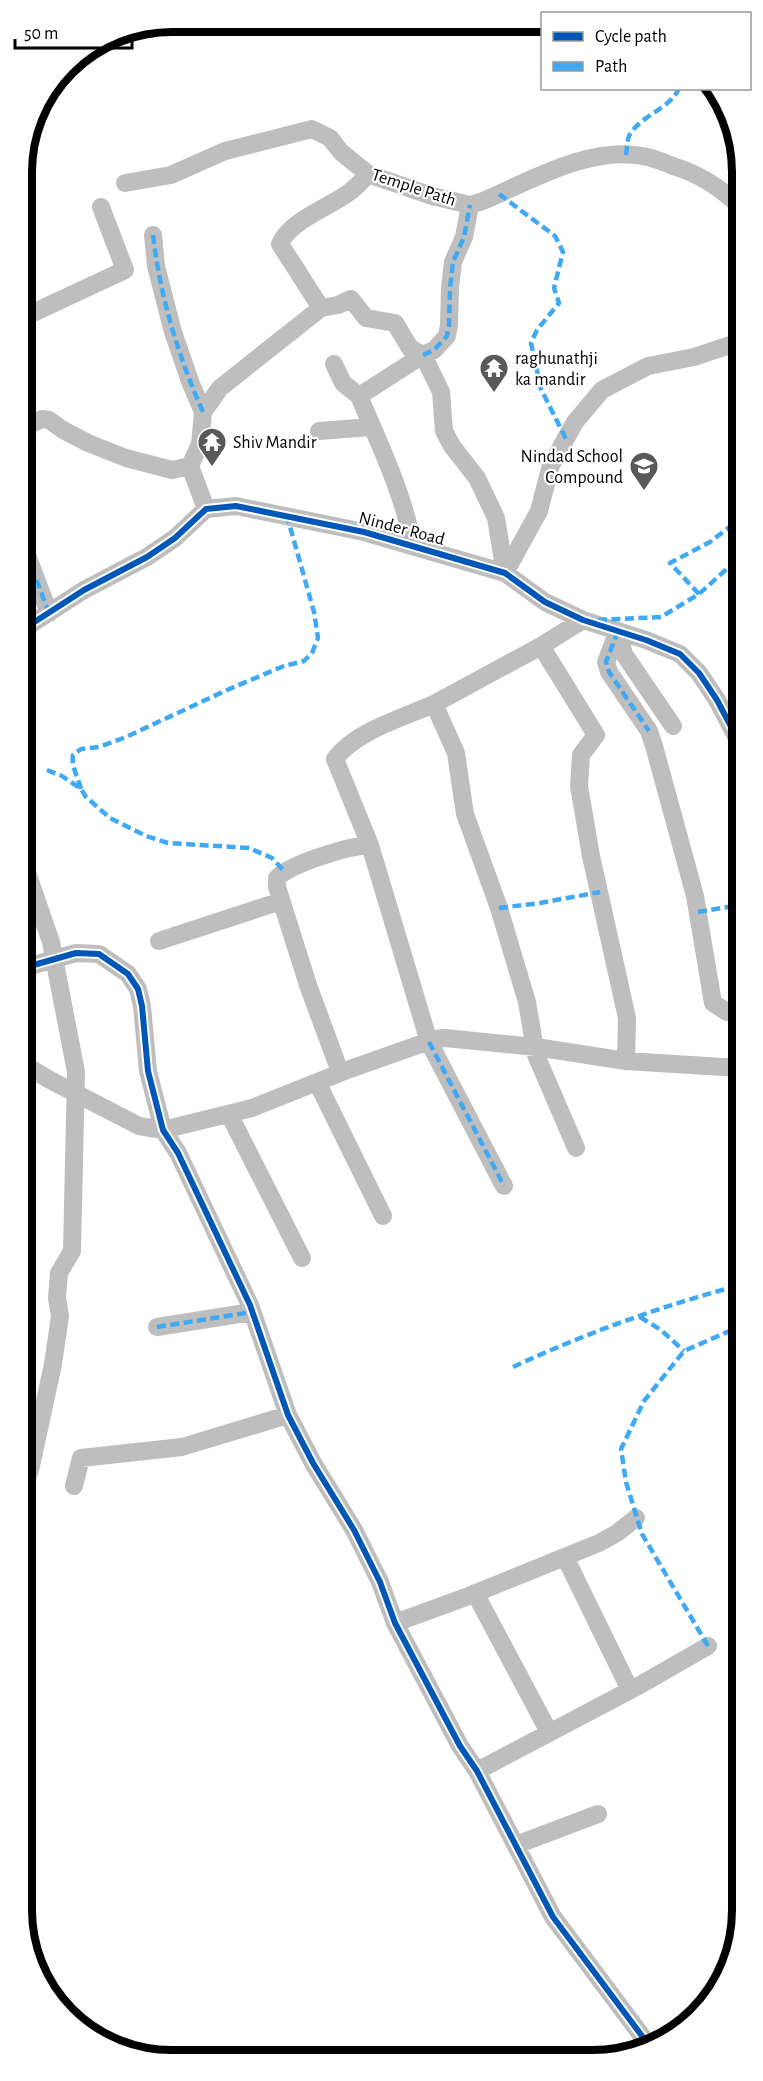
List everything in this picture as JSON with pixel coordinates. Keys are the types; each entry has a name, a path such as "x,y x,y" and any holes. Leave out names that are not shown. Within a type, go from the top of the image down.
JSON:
{"street":[{"name":"Temple Path","path":"125,183 171,175 225,151 312,129 330,138 341,152 368,174 432,196 470,205 577,161 611,155 642,156 694,173 724,191 732,199"},
{"path":"321,308 280,244 283,236 293,228 351,191 368,174"},
{"path":"359,396 434,350 447,336 453,262 464,237 470,205"},
{"path":"32,313 125,270 101,207"},
{"path":"32,624 84,590 147,557 175,538 206,509 190,466 200,444 202,412 173,332 156,266 153,235"},
{"path":"202,412 220,388 321,308 338,305 351,299 366,318 395,322 410,348 423,355 441,392 444,431 452,446 477,478 496,518 505,573"},
{"path":"505,573 539,511 551,465 575,422 602,390 648,366 694,357 732,344"},
{"path":"334,364 343,384 359,396 394,477 409,522 413,545"},
{"path":"32,423 42,418 49,420 88,443 126,458 172,470 190,466"},
{"path":"319,431 371,427"},
{"name":"Ninder Road","path":"206,509 236,506 364,532 505,573 545,602 583,620 680,654 699,673 732,728"},
{"path":"32,568 49,613"},
{"path":"504,1186 429,1041 370,845 335,759 343,748 359,737 434,704 541,646 583,620"},
{"path":"618,631 624,654 673,726"},
{"path":"618,631 606,662 609,672 649,731 695,896 713,1003 727,1012 732,1012"},
{"path":"541,646 596,735 580,755 579,786 591,856 627,1018 626,1062"},
{"path":"434,704 456,753 465,814 499,908 527,1002 536,1055 576,1148"},
{"path":"340,1072 308,985 281,901 277,878 284,871 356,845 370,845"},
{"path":"32,885 55,959 76,1072 72,1251 58,1273 57,1298 60,1316 53,1364 32,1462"},
{"path":"159,941 281,901"},
{"path":"32,965 76,953 99,954 128,974 138,989 146,1030 148,1071 163,1130 178,1153 252,1312 288,1415 313,1463 354,1530 380,1582 395,1623 460,1746 477,1771 553,1917 644,2039"},
{"path":"32,1069 139,1126 163,1130 252,1108 340,1072 429,1041 445,1038 536,1047 626,1062 731,1068"},
{"path":"317,1082 383,1216"},
{"path":"229,1114 302,1258"},
{"path":"157,1328 252,1312"},
{"path":"74,1486 81,1458 182,1447 288,1415"},
{"path":"395,1623 599,1544 636,1518"},
{"path":"565,1557 630,1690"},
{"path":"475,1593 549,1732"},
{"path":"477,1771 708,1646"},
{"path":"516,1845 598,1814"}],"marked path":[{"path":"626,155 628,138 634,129 669,101 678,90"},
{"path":"499,194 555,236 563,252 554,288 559,303 537,330 531,343 541,389 566,439"},
{"path":"423,355 434,350 447,336 453,262 464,237 470,205"},
{"path":"153,235 160,281 171,325 203,412"},
{"path":"81,789 73,759 73,755 81,749 99,747 126,737 227,690 284,666 304,661 312,653 318,638 314,612 287,516"},
{"path":"699,594 670,563 710,542 732,525"},
{"path":"598,620 661,617 699,594 732,564"},
{"path":"32,568 49,613"},
{"path":"618,631 606,662 609,672 649,731"},
{"path":"47,770 62,776 81,789 86,797 110,818 146,836 168,843 249,848 272,858 284,871"},
{"path":"499,908 600,892"},
{"path":"698,912 732,906"},
{"path":"429,1042 504,1186"},
{"path":"513,1367 626,1321 683,1301 731,1288"},
{"path":"157,1327 252,1312"},
{"path":"640,1317 661,1330 684,1351"},
{"path":"708,1646 642,1534 626,1482 621,1449 644,1401 684,1351 731,1330"}],"cycle path":[{"path":"32,624 84,590 147,557 175,538 206,509 236,506 364,532 505,573 545,602 583,620 646,640 680,654 699,673 732,728"},
{"path":"32,965 76,953 99,954 128,974 138,989 142,1006 148,1071 163,1130 178,1153 250,1305 288,1415 313,1463 354,1530 380,1582 395,1623 460,1746 477,1771 553,1917 644,2039"}],"place":[{"name":"raghunathji ka mandir","path":"494,394"},
{"name":"Shiv Mandir","path":"212,468"},
{"name":"Nindad School Compound","path":"644,492"}]}
